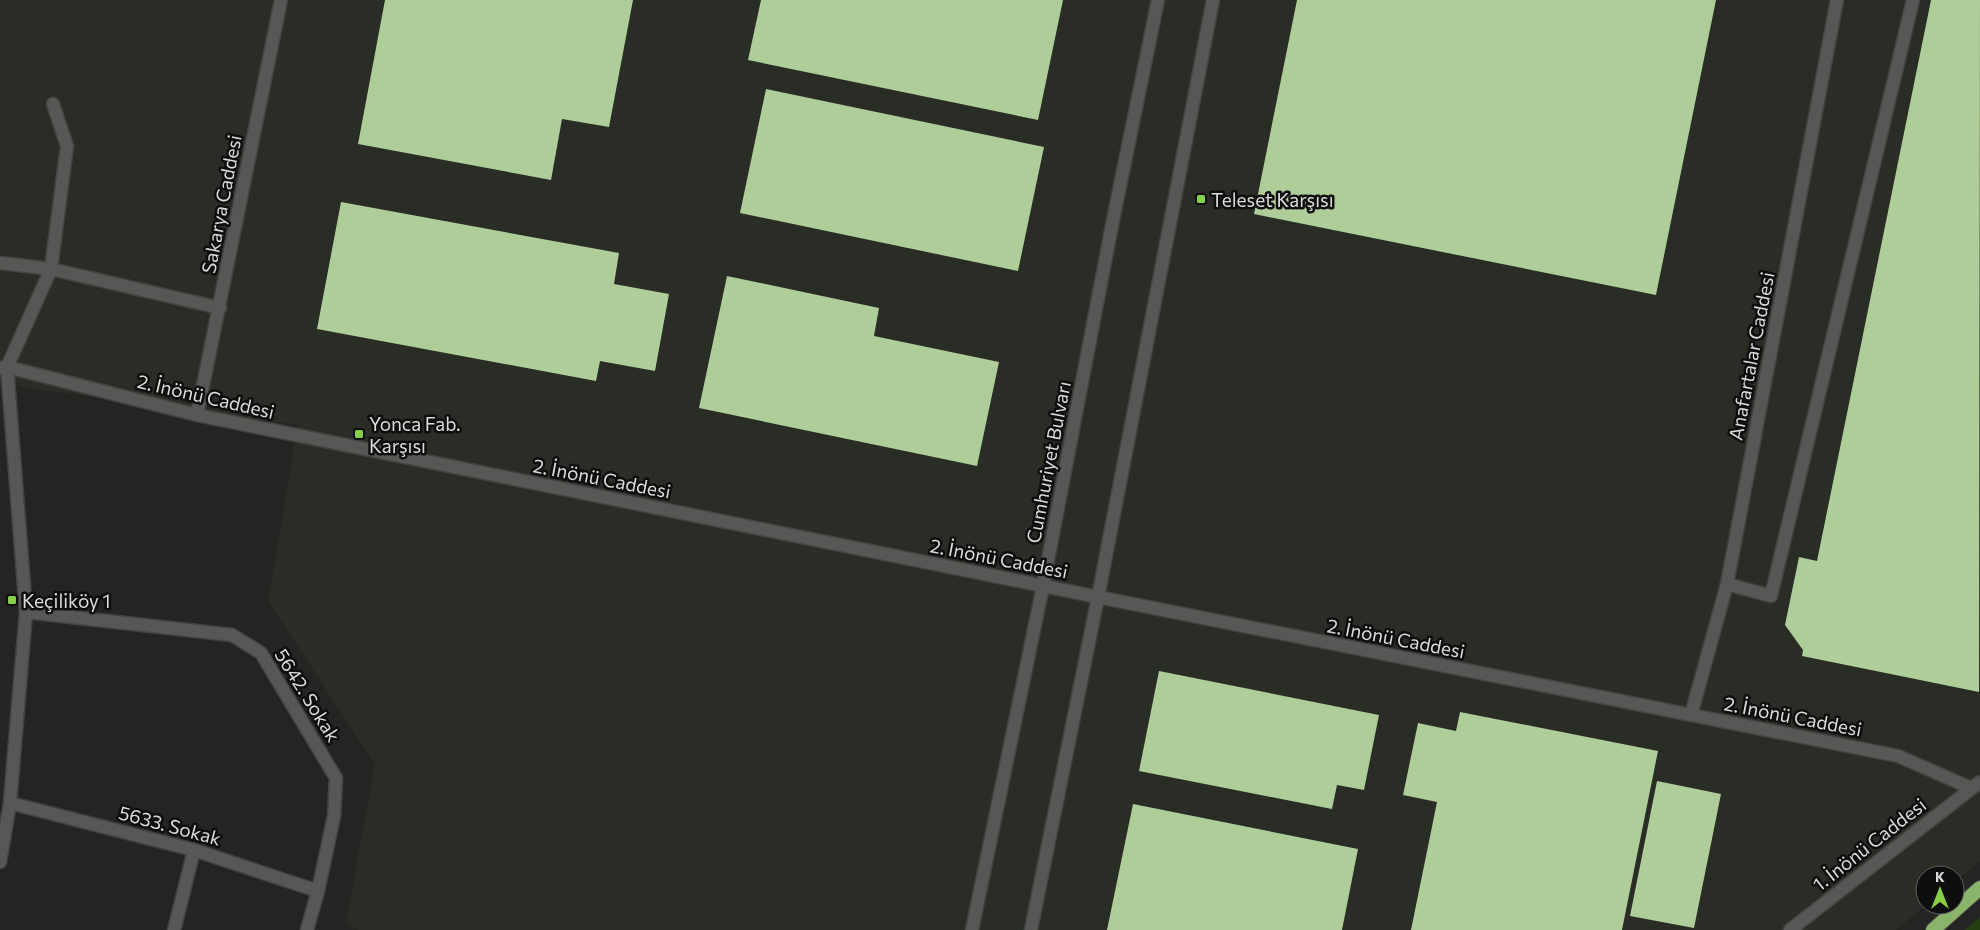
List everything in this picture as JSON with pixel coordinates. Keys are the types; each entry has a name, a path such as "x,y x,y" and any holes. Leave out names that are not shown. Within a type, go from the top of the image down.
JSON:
{"highway":[{"path":"1933,930 1980,888"}],"street":[{"name":"Sakarya Caddesi","path":"198,415 281,0"},
{"name":"Cumhuriyet Bulvarı","path":"972,930 1043,586 1113,220 1158,0"},
{"path":"1032,930 1213,0"},
{"name":"Anafartalar Caddesi","path":"1691,715 1727,584 1837,0"},
{"path":"1727,584 1771,596 1913,0"},
{"path":"0,862 10,802 26,612 3,367 51,269 67,146 53,104"},
{"path":"0,263 51,269 220,308"},
{"name":"2. İnönü Caddesi","path":"3,367 198,415 1898,756 1976,785"},
{"name":"5642. Sokak","path":"26,612 232,634 261,653 336,778 334,816 318,891 307,930"},
{"name":"1. İnönü Caddesi","path":"1790,930 1976,785"},
{"name":"5633. Sokak","path":"10,802 194,850 318,891"},
{"path":"174,930 194,850"}],"shaded area":[{"path":"0,0 1980,0 1980,861 1965,873 1965,865 1915,865 1915,914 1896,930 359,930 346,924 375,764 268,601 298,425 0,384"}],"green space":[{"path":"1980,917 1980,930 1965,930"}],"building":[{"path":"385,0 633,0 609,127 562,119 551,180 358,144"},
{"path":"761,0 1063,0 1038,120 748,60"},
{"path":"1297,0 1716,0 1656,295 1254,214"},
{"path":"1931,0 1980,0 1979,692 1802,656 1803,650 1785,625 1799,557 1817,561"},
{"path":"766,89 1044,147 1018,271 740,213"},
{"path":"341,202 619,253 614,284 669,294 655,371 600,361 596,381 317,329"},
{"path":"727,276 879,308 874,336 999,362 977,466 699,408"},
{"path":"1159,671 1379,715 1364,790 1337,785 1332,809 1139,771"},
{"path":"1460,712 1658,751 1622,930 1411,930 1437,802 1403,795 1418,723 1456,731"},
{"path":"1657,781 1721,794 1694,928 1630,916"},
{"path":"1133,804 1358,849 1342,930 1107,930"}],"place":[{"name":"Teleset Karşısı","path":"1201,199"},
{"name":"Yonca Fab. Karşısı","path":"359,434"},
{"name":"Keçiliköy 1","path":"12,600"}]}
